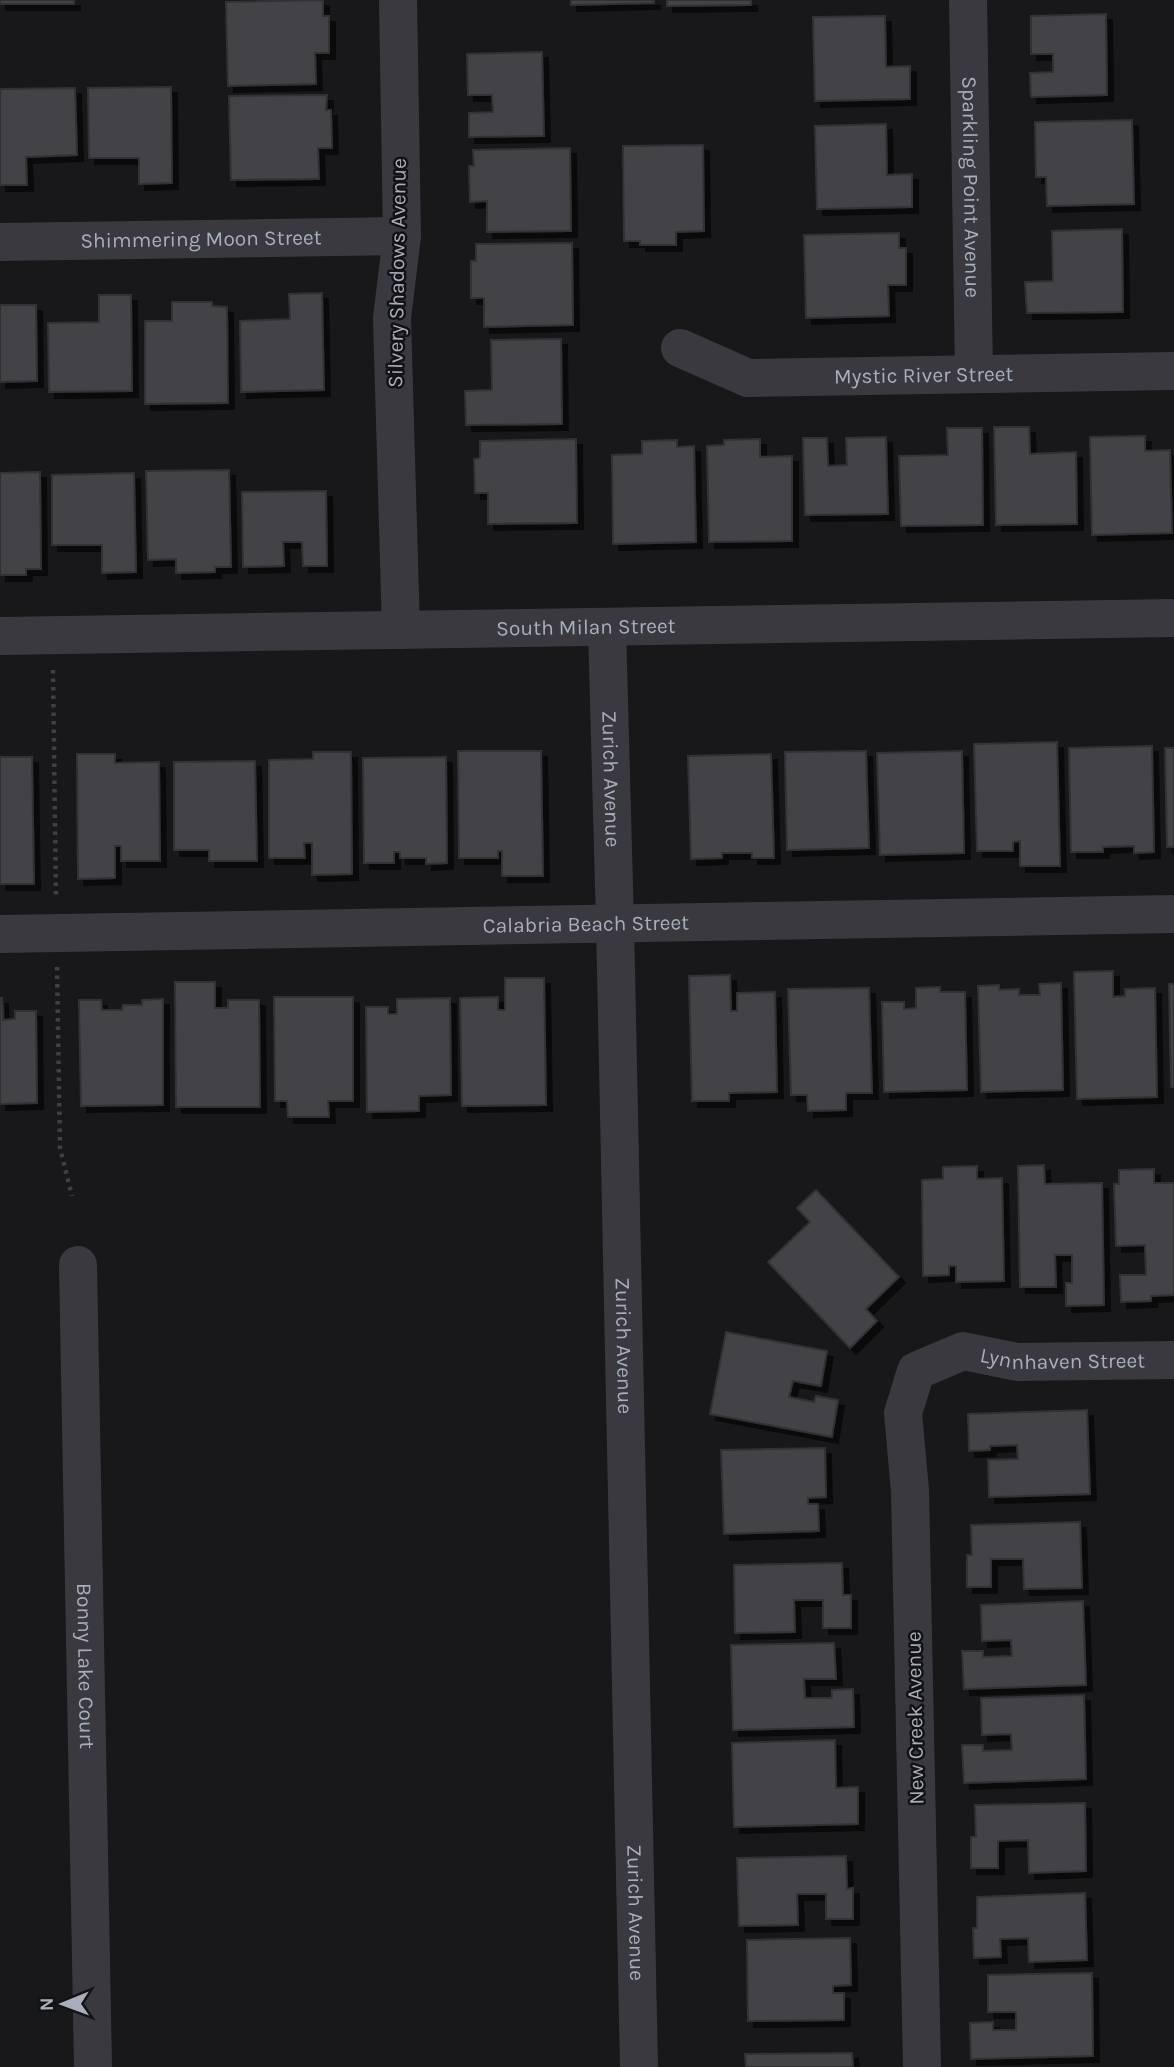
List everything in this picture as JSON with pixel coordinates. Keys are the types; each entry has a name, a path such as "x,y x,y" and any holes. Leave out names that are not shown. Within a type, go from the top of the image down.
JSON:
{"street":[{"name":"Silvery Shadows Avenue","path":"398,0 402,236 392,318 401,630"},
{"name":"Sparkling Point Avenue","path":"968,0 974,374"},
{"name":"Shimmering Moon Street","path":"0,242 402,236"},
{"name":"Mystic River Street","path":"680,348 748,378 1174,371"},
{"name":"South Milan Street","path":"0,636 1174,618"},
{"name":"Zurich Avenue","path":"607,627 639,2067"},
{"name":"Calabria Beach Street","path":"0,934 1174,914"},
{"name":"Bonny Lake Court","path":"78,1265 93,2067"},
{"name":"Lynnhaven Street","path":"916,1371 963,1351 1017,1362 1174,1360"},
{"name":"New Creek Avenue","path":"916,1371 903,1413 910,1491 922,2067"}],"building":[{"path":"0,0 74,0 74,4 0,4"},
{"path":"323,0 323,16 329,16 329,53 315,53 316,84 228,86 226,2"},
{"path":"571,0 654,0 654,3 571,5"},
{"path":"667,0 751,0 751,5 667,6"},
{"path":"1106,14 1107,95 1031,97 1030,73 1053,72 1053,54 1031,54 1031,16"},
{"path":"885,16 886,67 910,66 910,99 815,101 813,17"},
{"path":"542,52 544,136 469,137 469,113 493,112 492,95 468,95 467,54"},
{"path":"171,87 172,183 139,184 139,158 89,158 88,88"},
{"path":"75,88 77,155 26,157 27,185 0,185 0,89"},
{"path":"327,95 326,110 331,110 332,148 318,148 319,179 231,180 229,96"},
{"path":"1132,120 1134,204 1047,206 1046,177 1036,177 1035,122"},
{"path":"886,124 887,175 912,174 912,207 817,209 815,126"},
{"path":"703,145 704,231 676,232 676,245 640,245 640,241 624,241 623,146"},
{"path":"570,148 571,231 487,232 487,201 470,202 469,166 474,166 473,150"},
{"path":"1122,229 1123,312 1027,313 1025,282 1053,281 1052,231"},
{"path":"899,233 899,248 906,248 906,285 888,285 889,316 806,318 804,235"},
{"path":"572,243 573,325 484,327 484,298 471,298 471,261 476,261 476,244"},
{"path":"322,293 324,390 241,392 240,321 290,319 289,294"},
{"path":"99,295 131,295 132,391 49,392 48,323 99,322"},
{"path":"172,302 212,302 212,306 227,307 228,403 145,404 145,321 172,321"},
{"path":"0,305 36,305 37,381 0,382"},
{"path":"561,339 562,424 466,425 465,391 492,390 491,340"},
{"path":"994,427 1029,427 1030,454 1076,452 1077,524 996,525"},
{"path":"947,428 982,428 983,525 901,526 899,456 948,455"},
{"path":"1145,436 1145,451 1170,450 1172,533 1092,535 1090,437"},
{"path":"886,437 888,514 805,515 803,438 827,438 828,466 847,465 846,438"},
{"path":"576,439 577,523 488,524 488,493 475,493 474,459 480,458 480,441"},
{"path":"760,439 760,457 792,456 792,541 709,542 707,446 724,445 724,440"},
{"path":"677,440 677,447 694,446 696,542 613,544 612,455 642,454 642,441"},
{"path":"229,470 231,567 215,567 215,572 176,573 176,559 148,560 146,471"},
{"path":"40,472 41,569 26,569 26,575 0,575 0,473"},
{"path":"134,473 136,572 102,573 102,545 52,545 52,475"},
{"path":"326,491 327,566 303,566 302,542 283,542 284,566 243,567 242,492"},
{"path":"1057,742 1060,866 1020,866 1020,841 1013,842 1013,851 977,851 974,744"},
{"path":"1152,746 1154,852 1134,853 1134,846 1103,847 1103,852 1071,852 1069,748"},
{"path":"1165,748 1174,748 1174,847 1167,847"},
{"path":"458,751 541,751 543,876 502,876 502,851 498,851 498,858 459,858"},
{"path":"866,751 869,848 787,850 785,752"},
{"path":"962,751 964,853 880,855 877,753"},
{"path":"313,752 351,752 352,874 312,875 312,843 304,843 305,858 269,858 269,760 313,759"},
{"path":"77,754 115,754 115,763 159,762 160,861 121,861 121,846 115,846 115,878 78,879"},
{"path":"771,754 774,858 752,858 752,853 722,853 722,858 691,859 688,756"},
{"path":"0,757 32,757 34,884 0,884"},
{"path":"446,757 447,863 426,864 426,858 400,858 400,852 394,852 394,863 364,863 363,758"},
{"path":"255,761 257,861 209,861 209,850 174,850 174,762"},
{"path":"1113,971 1113,997 1125,996 1125,989 1155,988 1157,1097 1077,1099 1074,972"},
{"path":"730,975 731,1011 737,1011 737,993 775,992 777,1092 729,1093 729,1101 692,1101 689,976"},
{"path":"505,978 544,978 546,1105 462,1106 460,998 498,997 498,1010 505,1010"},
{"path":"175,982 215,982 215,1008 228,1008 228,1000 259,1000 260,1107 176,1107"},
{"path":"1061,983 1063,1090 981,1092 978,986 999,985 999,990 1019,989 1019,995 1040,995 1039,984"},
{"path":"1169,984 1174,984 1174,1087 1171,1087"},
{"path":"940,987 940,992 965,992 967,1090 884,1092 882,1002 904,1002 904,1009 916,1008 916,988"},
{"path":"869,988 872,1093 846,1093 846,1110 808,1111 807,1095 791,1095 788,989"},
{"path":"274,997 353,997 353,1101 328,1101 329,1117 288,1117 287,1101 275,1101"},
{"path":"0,998 3,1020 15,1019 15,1011 36,1011 37,1103 0,1104"},
{"path":"450,998 451,1095 419,1096 419,1111 367,1112 366,1007 388,1007 388,1014 397,1014 397,999"},
{"path":"163,999 163,1105 81,1106 79,1000 101,1000 102,1010 122,1010 123,1005 142,1005 142,1000"},
{"path":"1044,1165 1045,1184 1102,1183 1104,1305 1066,1306 1066,1283 1072,1283 1072,1255 1055,1255 1056,1287 1020,1287 1018,1166"},
{"path":"977,1166 977,1179 1002,1178 1004,1281 956,1282 956,1266 949,1266 949,1275 923,1276 922,1180 943,1179 943,1167"},
{"path":"1154,1169 1154,1183 1174,1183 1174,1295 1151,1296 1151,1301 1121,1302 1120,1275 1146,1275 1145,1245 1116,1246 1114,1184 1119,1184 1119,1170"},
{"path":"816,1190 899,1277 866,1309 877,1321 850,1348 768,1262 810,1222 797,1208"},
{"path":"726,1332 827,1351 821,1386 793,1381 789,1397 814,1402 816,1396 838,1400 832,1437 710,1414"},
{"path":"1087,1410 1090,1494 989,1497 988,1460 1018,1459 1017,1445 990,1446 990,1450 969,1451 968,1414"},
{"path":"825,1448 826,1497 808,1498 808,1504 818,1504 819,1531 724,1534 721,1450"},
{"path":"1080,1522 1082,1588 1024,1589 1023,1559 991,1559 991,1587 967,1587 967,1555 972,1555 971,1525"},
{"path":"842,1563 843,1595 851,1595 851,1628 823,1628 823,1600 794,1600 795,1632 735,1633 734,1565"},
{"path":"1083,1601 1086,1685 964,1689 962,1651 983,1651 983,1657 1012,1656 1011,1640 982,1641 981,1605"},
{"path":"834,1643 836,1679 804,1679 805,1698 832,1698 832,1690 853,1689 854,1727 733,1730 731,1645"},
{"path":"1084,1695 1086,1779 964,1783 962,1745 983,1745 983,1751 1012,1750 1011,1734 982,1735 981,1698"},
{"path":"835,1740 836,1788 858,1787 858,1824 734,1827 732,1743"},
{"path":"1085,1803 1086,1871 1029,1873 1028,1840 998,1841 998,1868 971,1868 971,1837 976,1837 975,1805"},
{"path":"846,1856 847,1889 853,1888 853,1919 826,1919 826,1894 797,1894 798,1925 739,1926 737,1858"},
{"path":"1085,1893 1087,1960 1029,1962 1028,1938 1000,1939 1001,1957 974,1958 973,1928 977,1928 977,1897"},
{"path":"850,1938 851,1985 833,1986 833,1993 844,1993 844,2020 748,2021 747,1940"},
{"path":"1092,1973 1093,2056 971,2059 970,2023 993,2022 993,2030 1016,2030 1016,2012 988,2012 988,1975"},
{"path":"852,2053 853,2067 746,2067 745,2054"}]}
